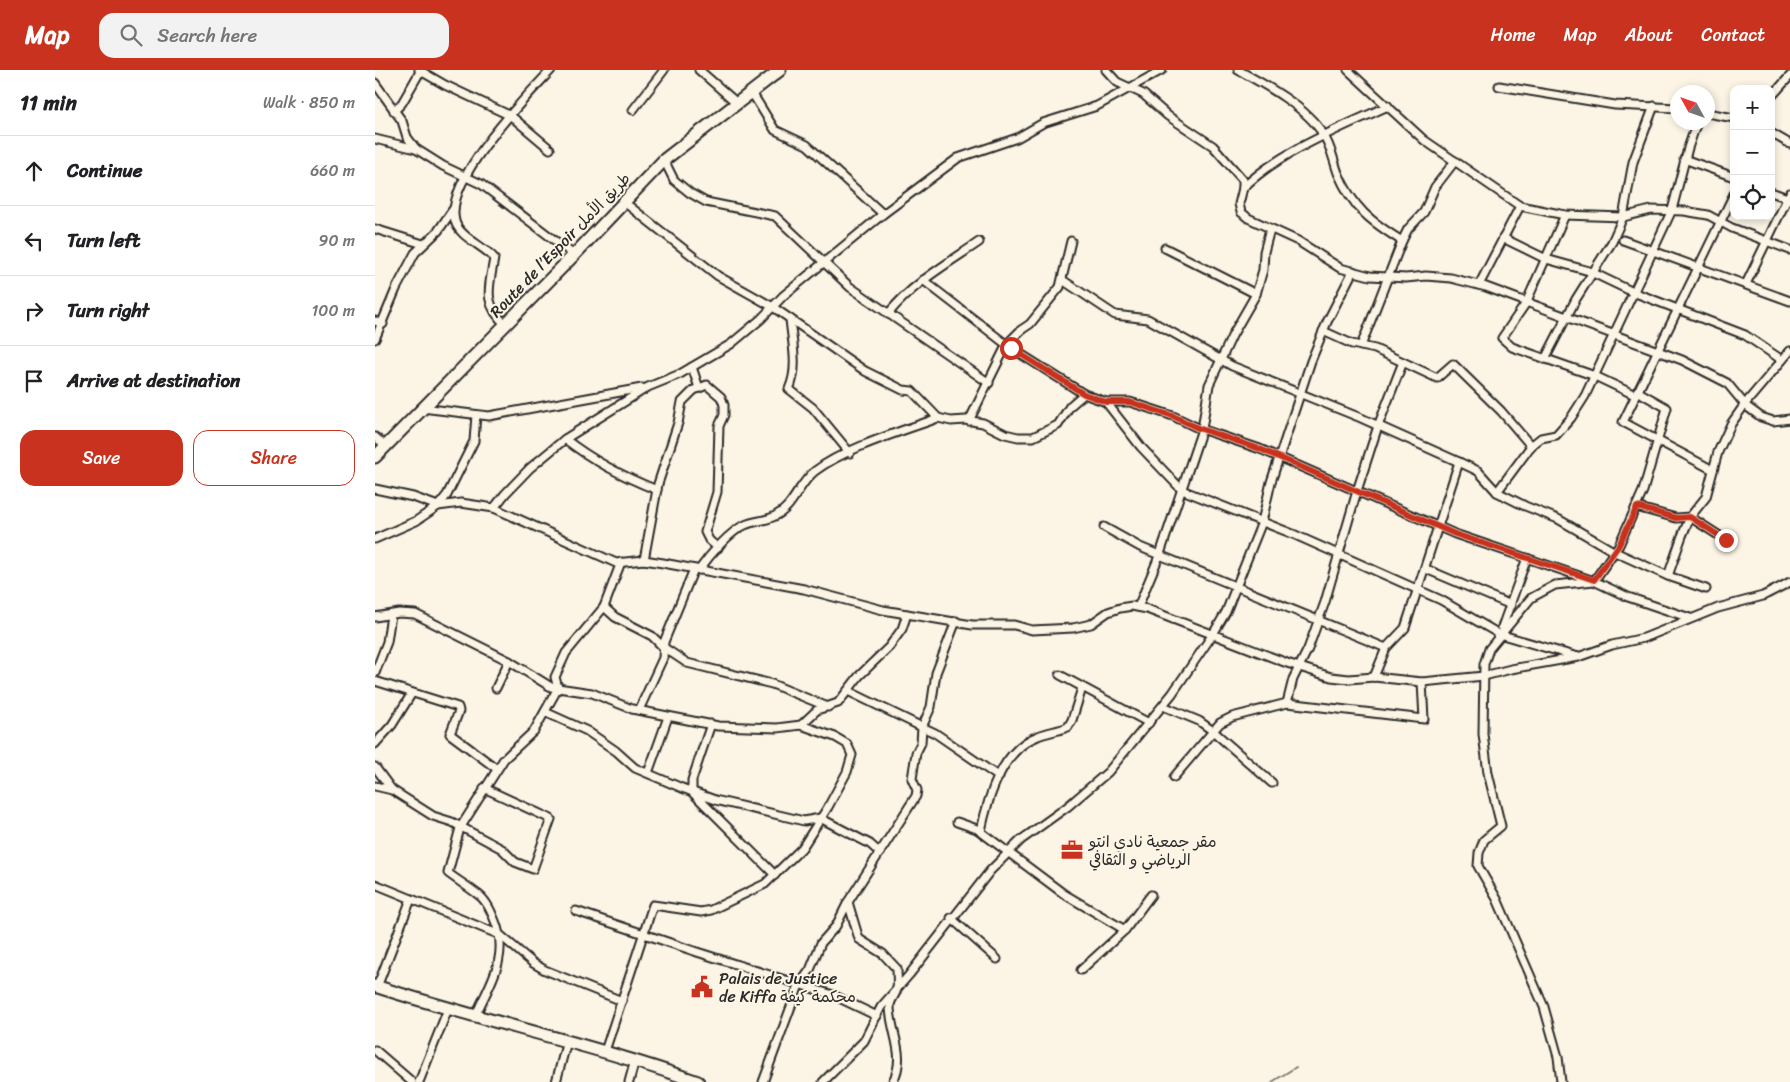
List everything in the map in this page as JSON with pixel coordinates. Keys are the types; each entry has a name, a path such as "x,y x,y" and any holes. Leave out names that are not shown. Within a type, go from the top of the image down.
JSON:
{"main road":[{"name":"Route de l’Espoir طريق الأمل","path":"375,456 506,325 664,160 780,70"},
{"path":"376,986 475,1017 605,1051 698,1082"}],"street":[{"path":"394,111 402,103 420,70 445,86 511,116 550,148"},
{"path":"375,339 383,324 396,289 415,253 438,231 454,207 459,190 481,150 551,70"},
{"path":"633,110 664,70"},
{"path":"699,70 738,104"},
{"path":"1107,70 1117,82 1131,88 1213,146 1243,180 1239,204 1241,212 1248,218 1298,241 1340,268 1370,276 1389,278 1425,276 1451,278 1479,285 1712,373 1727,383 1745,404 1761,416 1773,420 1790,419"},
{"path":"494,508 517,481 565,439 648,387 692,366 731,344 883,214 958,158 1017,138 1043,122 1097,106 1162,70"},
{"path":"1238,70 1279,92 1324,136 1333,153 1338,171 1360,212 1377,226 1402,241"},
{"path":"1348,70 1424,140 1520,206 1565,215 1623,217 1651,210 1672,210 1708,215 1720,222 1790,250"},
{"path":"1775,93 1790,76"},
{"path":"375,83 403,121 407,137 416,149"},
{"path":"1499,86 1615,105 1670,107"},
{"path":"752,92 775,130 807,145 883,214"},
{"path":"1243,188 1259,174 1324,136 1388,106"},
{"path":"1545,359 1576,299 1612,242 1623,217 1633,162 1654,106"},
{"path":"1715,114 1730,117"},
{"path":"1497,492 1531,446 1541,438 1556,435 1571,418 1595,376 1672,210 1684,159 1694,130"},
{"path":"1775,135 1790,144"},
{"path":"375,139 416,149 481,184 574,255"},
{"path":"1684,159 1730,176"},
{"path":"664,160 674,180 690,193 716,204 775,216 823,264 850,287 989,382"},
{"path":"1361,346 1408,229 1424,212 1435,187 1455,161"},
{"path":"1746,284 1789,197 1775,193"},
{"path":"624,202 718,276 773,307 865,371 912,391 938,418 951,421 983,423 1018,437 1033,437 1058,425 1070,406 1084,394"},
{"path":"1713,470 1657,442 1623,422 1730,202"},
{"path":"1479,285 1520,206"},
{"path":"454,207 455,223 468,237 486,249 494,258 487,290 496,316 506,325"},
{"path":"1561,1082 1558,1057 1544,1008 1497,899 1478,866 1479,853 1484,840 1501,826 1488,772 1483,734 1484,664 1489,649 1499,634 1531,598 1555,585 1594,580 1619,545 1637,507 1667,408 1595,376 1512,347 1502,338 1526,303 1565,215"},
{"path":"375,229 423,244"},
{"path":"1138,607 1160,554 1202,428 1209,385 1220,360 1256,294 1271,229"},
{"path":"1503,238 1546,258 1592,273 1633,292 1745,335 1782,360"},
{"path":"1623,240 1789,299"},
{"path":"969,421 1007,344 1037,317 1064,281 1071,241"},
{"path":"888,314 923,280 955,256 979,242"},
{"path":"1165,248 1256,294"},
{"path":"823,1082 864,1041 881,1007 990,871 1008,853 1108,772 1163,706 1213,634 1226,612 1263,522 1271,482 1299,393 1323,331 1353,271"},
{"path":"923,280 1007,344 1084,394 1106,402 1130,402 1173,416 1280,458 1438,526 1594,580 1628,597 1690,618"},
{"path":"1064,281 1115,314 1148,319 1220,360 1378,426 1478,471 1497,492 1558,520 1613,551 1668,576 1706,589"},
{"path":"790,319 794,379 789,389 813,408 850,453"},
{"path":"375,321 383,324"},
{"path":"1323,331 1361,346 1375,349 1437,378 1453,364 1501,411 1531,446"},
{"path":"1668,576 1681,536 1690,517 1706,497 1724,438 1745,404 1790,350"},
{"path":"1287,702 1293,679 1300,667 1319,620 1378,426 1403,362"},
{"path":"692,366 699,388"},
{"path":"643,560 657,490 678,423 682,402 699,388 707,385 721,397 724,405 724,415 719,426 717,492 705,532 709,540 718,548"},
{"path":"422,408 489,416 648,387"},
{"path":"1106,402 1135,440 1182,490 1263,522 1419,590 1441,600 1499,634 1578,657"},
{"path":"375,539 416,520 438,506 447,495 474,441 476,415"},
{"path":"639,710 663,658 663,647 696,569 732,532 744,525 774,517 788,507 805,480 824,466 850,453 938,418"},
{"path":"375,437 386,446"},
{"path":"565,439 585,454 630,480 657,490"},
{"path":"1374,677 1386,648 1405,628 1419,590 1459,462"},
{"path":"375,488 413,497 438,506 461,503 494,508 549,531 597,555 621,562 643,560 696,569 804,590 907,614 972,624 1013,626 1032,630 1073,628 1091,624 1108,612 1120,608 1138,607 1300,667 1331,677 1349,679 1374,677 1423,682 1484,676 1511,668 1578,657 1612,645 1644,638 1690,618 1763,596 1790,582"},
{"path":"1637,507 1676,518 1690,517 1726,540"},
{"path":"1104,527 1140,547 1386,648"},
{"path":"1499,634 1527,558"},
{"path":"475,1017 491,985 502,947 492,912 484,900 447,872 460,828 497,769 534,731 558,688 555,677 566,653 604,607 621,562"},
{"path":"1425,569 1511,604"},
{"path":"604,607 615,617 652,636 663,647 687,663 773,684 828,707"},
{"path":"375,617 415,614 509,661 551,687 592,693 639,710 711,724 777,728 801,724 835,737 847,744 852,755 847,772 801,848 775,876 765,884 711,910 701,912 653,905 605,1051"},
{"path":"801,724 817,710 838,703 869,665 889,647 902,628 907,614"},
{"path":"375,673 387,642 391,615"},
{"path":"763,1082 799,984 848,902 916,796 917,790 912,779 916,753 921,743 922,727 931,707 936,673 956,621"},
{"path":"496,688 509,661"},
{"path":"1060,676 1149,723"},
{"path":"375,681 458,708 459,710 450,734 497,769"},
{"path":"1174,777 1213,731 1221,723 1232,718 1287,702 1424,718 1423,682"},
{"path":"981,831 984,814 999,777 1019,747 1037,736 1068,727 1073,720 1081,688"},
{"path":"848,691 935,732 999,777"},
{"path":"375,744 392,725 412,693"},
{"path":"1163,706 1199,722 1213,731 1272,783"},
{"path":"545,712 587,731 616,751 635,768 692,792 715,800 803,821 820,818 869,844 880,853"},
{"path":"648,773 668,717"},
{"path":"711,724 692,780 692,792 775,876"},
{"path":"375,767 392,790"},
{"path":"375,786 392,790 433,816 452,822 501,849 515,862 533,869 551,819 484,788"},
{"path":"957,822 981,831 1064,894 1125,930"},
{"path":"375,884 500,935 533,963 545,970 622,1001"},
{"path":"1081,970 1125,930 1151,895"},
{"path":"376,986 411,899"},
{"path":"848,902 859,940 883,954 897,969 897,988 890,1005 890,1024 896,1037 899,1068 893,1081"},
{"path":"576,911 833,995 877,1016"},
{"path":"951,918 997,959"},
{"path":"419,1082 449,1009"},
{"path":"556,1082 567,1041"},
{"path":"375,1050 412,1082"},
{"path":"629,1082 635,1060"}],"waterway":[{"path":"1272,1082 1296,1067"}],"place":[{"name":"مقر جمعية نادي انتو الرياضي و الثقافي","path":"1072,850"},
{"name":"Palais de Justice de Kiffa محكمة كيفة","path":"702,987"}],"route":[{"path":"1011,348 1084,394 1106,402 1130,402 1187,421 1198,428 1213,431 1260,449 1455,534 1560,571 1594,580 1619,545 1637,507 1676,518 1690,517 1726,540"}]}
